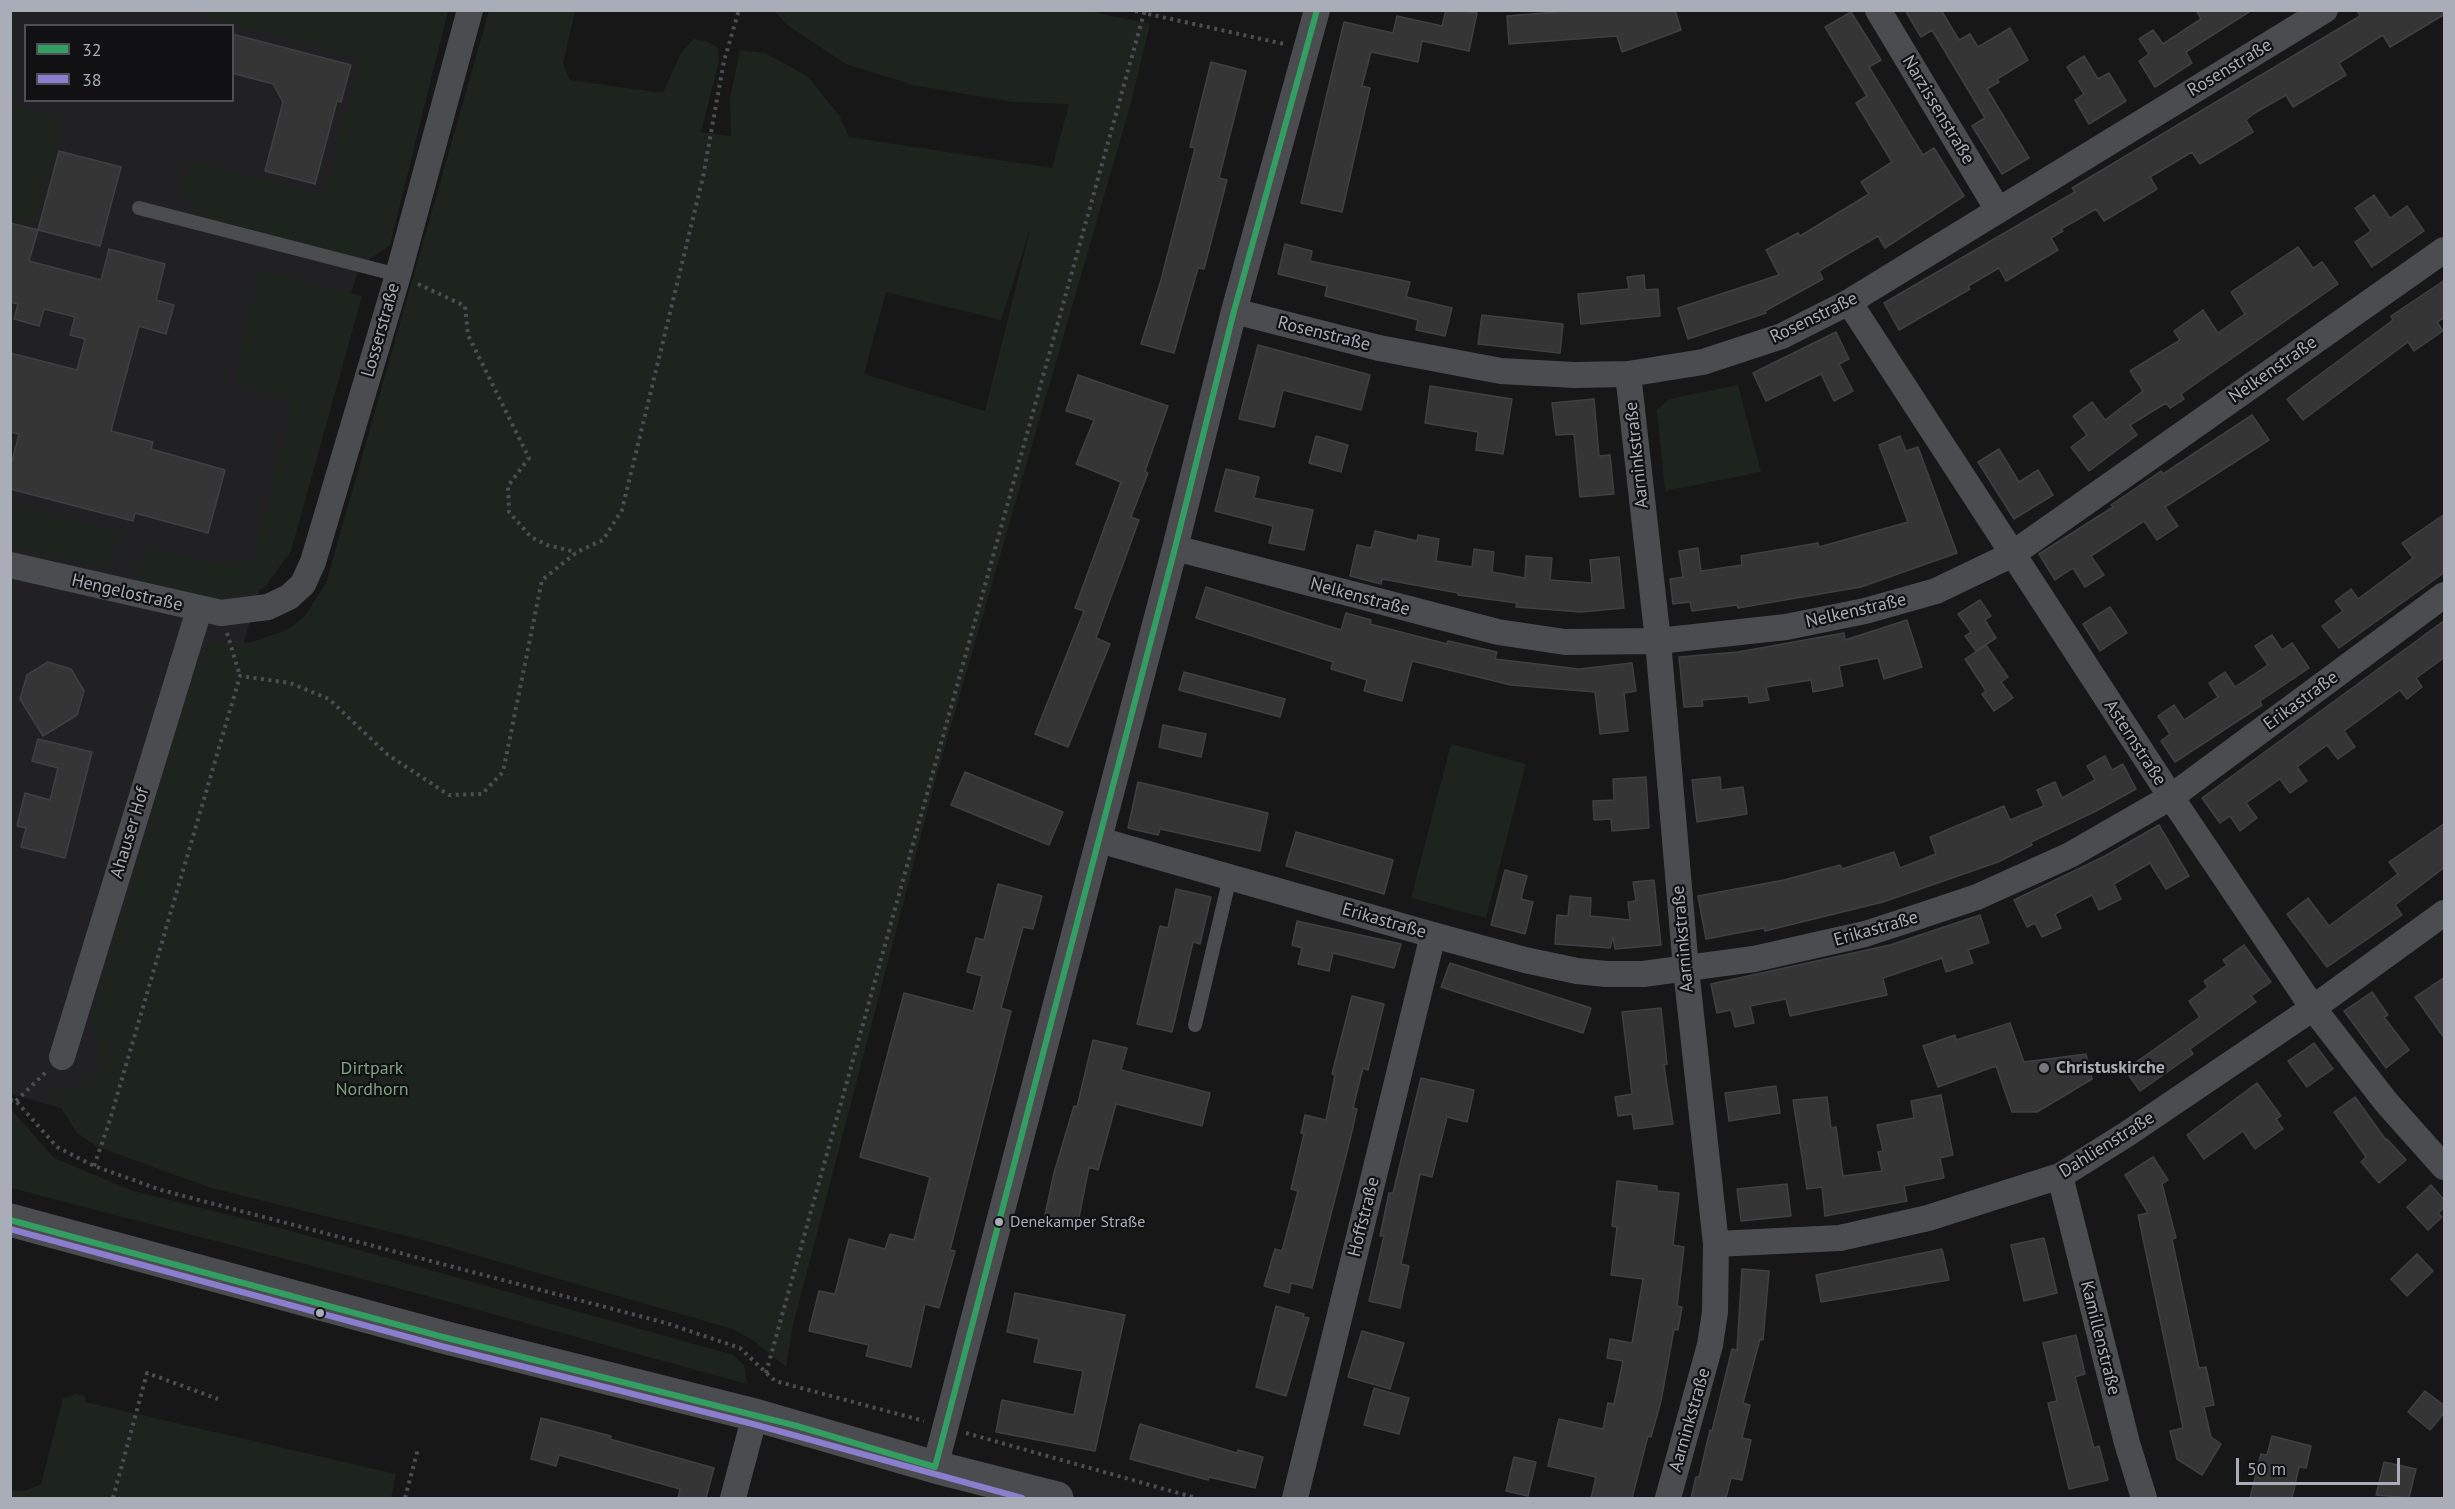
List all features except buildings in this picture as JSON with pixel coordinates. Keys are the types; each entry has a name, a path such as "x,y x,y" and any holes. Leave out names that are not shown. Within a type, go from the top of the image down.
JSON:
{"street":[{"name":"Losserstraße","path":"222,611 268,606 289,597 303,584 313,562 398,275 470,10"},
{"path":"934,1467 1175,548 1234,311 1317,10"},
{"name":"Narzissenstraße","path":"1878,10 1998,210"},
{"name":"Rosenstraße","path":"1234,311 1379,348 1501,371 1574,375 1628,374 1703,362 1770,340 1849,302 2325,10"},
{"name":"Nelkenstraße","path":"1175,548 1498,632 1565,642 1658,641 1786,627 1865,611 1936,591 2011,555 2445,250"},
{"name":"Asternstraße","path":"1849,302 2011,555 2313,1008 2386,1102 2445,1167"},
{"name":"Aarninkstraße","path":"1628,374 1658,641 1686,969 1716,1244 1715,1312 1710,1345 1668,1498"},
{"name":"Hengelostraße","path":"10,565 222,611"},
{"name":"Erikastraße","path":"1099,840 1433,935 1577,971 1643,974 1754,959 1866,934 1977,897 2070,855 2171,797 2445,595"},
{"name":"Ahauser Hof","path":"62,1057 222,611"},
{"name":"Dahlienstraße","path":"1716,1244 1840,1238 1928,1218 2060,1176 2127,1134 2313,1008 2445,913"},
{"name":"Hoffstraße","path":"1295,1498 1433,935"},
{"name":"Kamillenstraße","path":"2060,1176 2127,1443 2144,1498"},
{"path":"10,1220 443,1337 755,1415 934,1467 1057,1498"},
{"path":"733,1498 755,1415"}],"lane":[{"path":"139,208 398,275"},
{"path":"1195,1025 1230,877"}],"path":[{"path":"240,676 290,683 329,699 388,755 449,795 482,794 503,772 542,580 577,552 603,540 622,510 700,189 724,61 739,10"},
{"path":"1131,10 1306,49"},
{"path":"766,1373 1145,12"},
{"path":"398,275 465,306 468,335 529,458 508,486 508,512 531,537 577,552"},
{"path":"94,1166 109,1123 240,676 222,611"},
{"path":"62,1057 13,1100 57,1146 94,1166 161,1190 666,1323 740,1348 775,1381 1196,1498"},
{"path":"113,1498 147,1373 218,1399"},
{"path":"405,1498 418,1449"}],"shaded area":[{"path":"10,11 438,11 97,1118 11,1094"}],"green space":[{"name":"Dirtpark Nordhorn","path":"1084,10 1150,24 1132,99 937,774 793,1325 786,1367 754,1341 733,1329 427,1241 211,1188 98,1147 77,1133 51,1092 78,1088 98,1069 101,1050 90,1025 194,666 205,666 210,644 252,642 289,629 305,616 326,583 489,11 575,11 563,64 570,80 663,93 680,55 693,39 706,41 718,48 719,61 701,132 731,136 730,97 740,50 765,53 807,76 839,115 849,137 1052,168 1069,104 1012,102 913,85 846,64 790,27 774,11","holes":["1031,226 985,411 864,374 886,292 1001,320"]},
{"path":"187,11 448,11 390,245 367,261 198,216 183,189 189,161 324,196 361,59"},
{"path":"11,104 63,120 35,224 11,217"},
{"path":"259,270 362,296 291,551 265,587 232,599 215,599 134,582 146,548 219,564 255,558 293,401 235,382"},
{"path":"1738,385 1761,472 1665,491 1657,410 1669,399"},
{"path":"11,495 12,503 115,531 118,538 116,549 107,570 11,546"},
{"path":"1451,744 1526,764 1486,918 1411,898"},
{"path":"11,1109 54,1158 133,1191 273,1226 733,1355 744,1365 747,1384 424,1295 11,1188"},
{"path":"76,1394 86,1396 85,1402 396,1474 391,1498 11,1498 11,1490 25,1491 41,1484 63,1399"}],"transit line":[{"name":"32","path":"935,1467 1175,548 1234,311 1317,10"},
{"name":"32","path":"10,1220 443,1337 797,1426 935,1467"},
{"name":"38","path":"10,1229 441,1346 753,1424 1022,1498"}],"place":[{"name":"Christuskirche","path":"2044,1068"},
{"name":"Denekamper Straße","path":"999,1222"}]}
